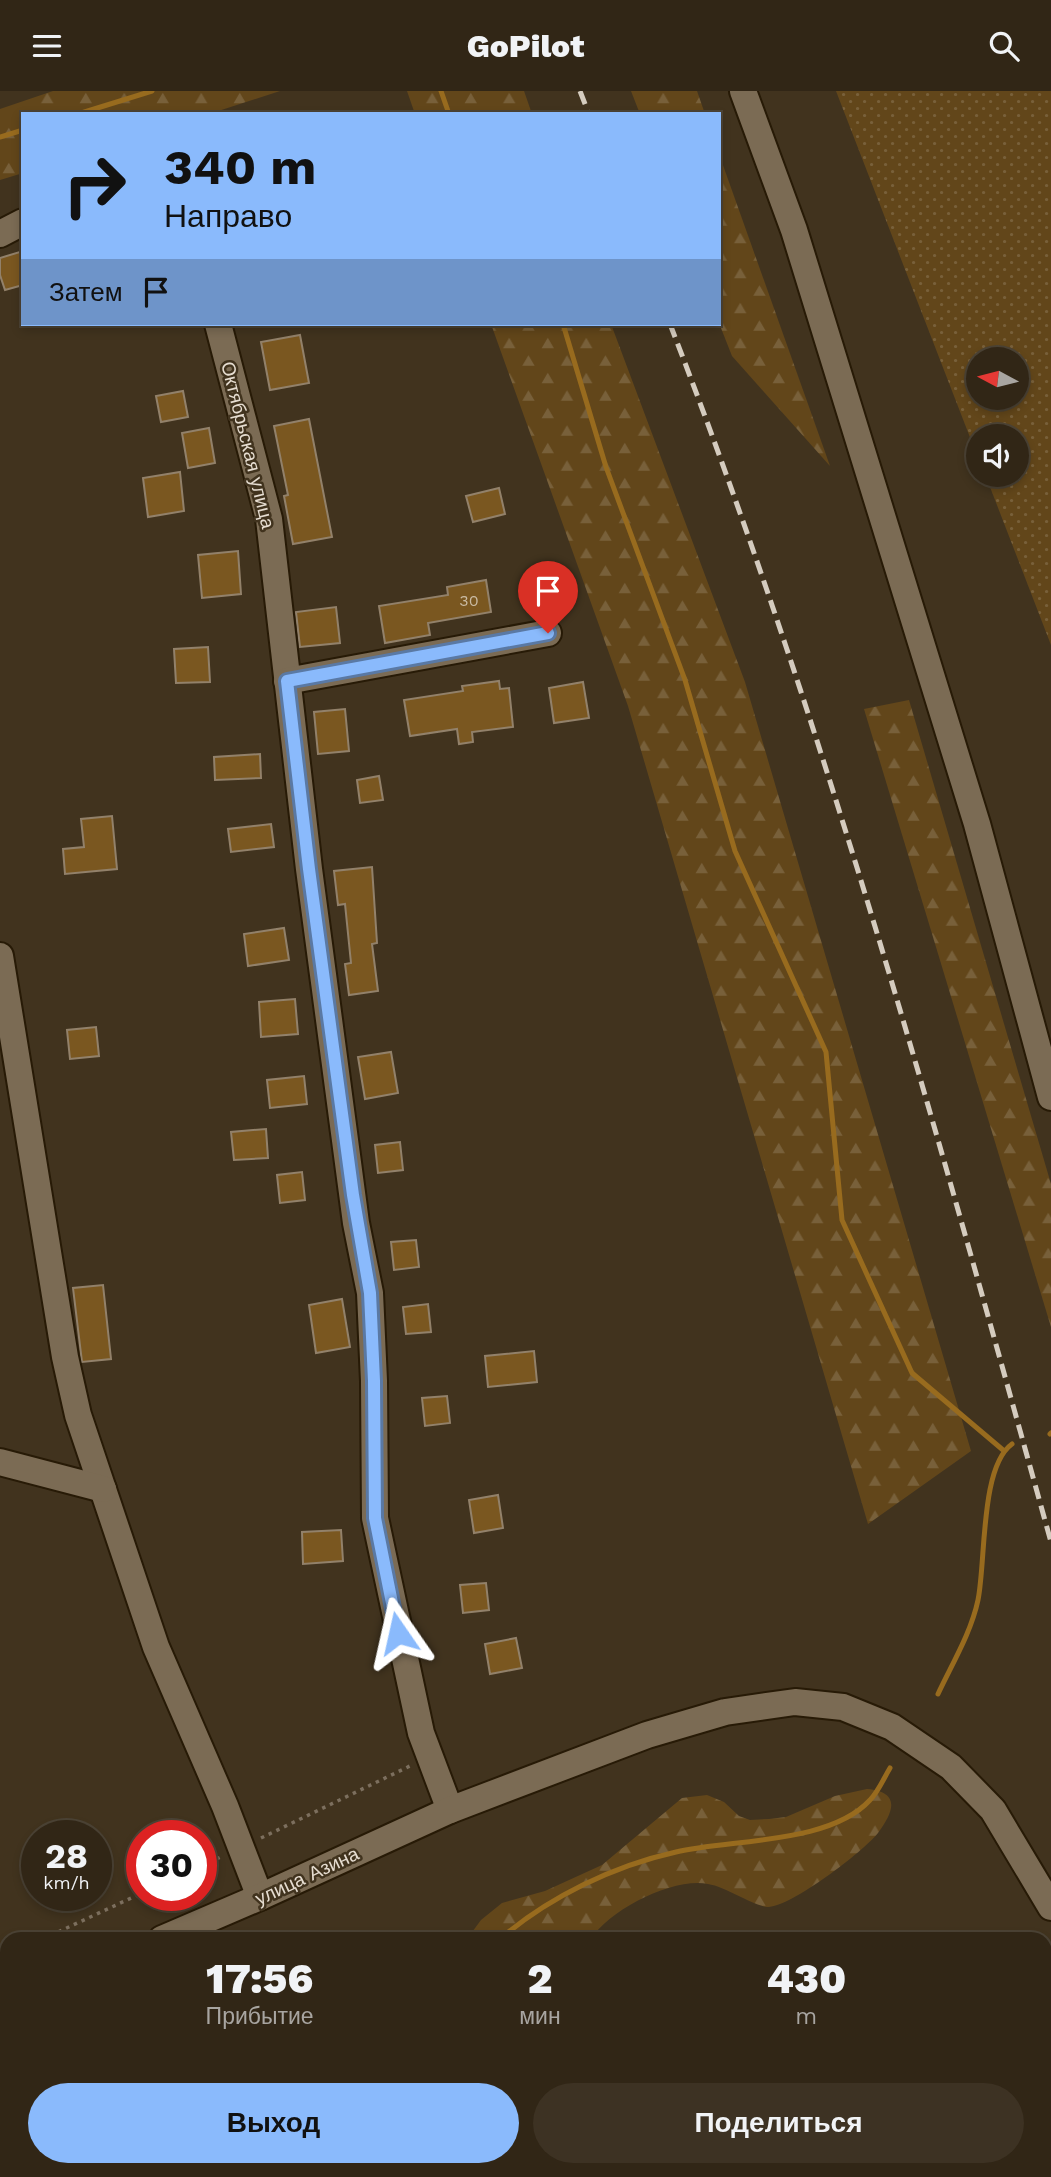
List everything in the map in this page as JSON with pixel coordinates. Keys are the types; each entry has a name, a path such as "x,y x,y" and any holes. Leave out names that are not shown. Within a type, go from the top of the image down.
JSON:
{"street":[{"path":"743,91 794,230 969,797 1051,1097"},
{"path":"0,234 21,223"},
{"name":"Октябрьская улица","path":"219,326 269,519 309,869 353,1195 370,1293 375,1518 421,1733 450,1809"},
{"path":"287,681 548,633"},
{"path":"0,956 65,1357 78,1415 156,1647 260,1898"},
{"path":"0,1462 103,1489"},
{"name":"улица Азина","path":"179,1932 260,1898 450,1809 647,1735 725,1712 795,1702 843,1707 892,1727 951,1767 993,1810 1051,1907"}],"path":[{"path":"217,1859 430,1757"},
{"path":"58,1932 126,1900"}],"green space":[{"path":"53,91 280,91 215,112 21,112 21,174 0,180 0,109"},
{"path":"407,91 524,91 531,112 414,112"},
{"path":"631,91 697,91 704,112 639,112"},
{"path":"836,91 1051,91 1051,645 990,487 1029,487 1029,424 966,424 966,427"},
{"path":"721,160 830,466 732,356 720,326"},
{"path":"492,326 612,326 745,682 971,1451 868,1524 628,706"},
{"path":"909,700 1051,1184 1051,1327 864,709"},
{"path":"867,1789 886,1794 891,1805 888,1818 878,1833 858,1852 826,1877 779,1905 762,1906 715,1886 694,1883 661,1890 644,1898 613,1917 597,1932 472,1932 481,1920 502,1903 545,1891 602,1865 682,1798 707,1795 724,1802 739,1816 750,1820 786,1817 835,1796"}],"building":[{"path":"21,252 21,286 5,290 0,275 0,258"},
{"path":"300,335 309,383 270,390 261,342"},
{"path":"183,391 188,417 161,422 156,396"},
{"path":"309,419 332,537 293,544 284,496 288,495 274,426"},
{"path":"209,428 215,463 188,468 182,433"},
{"path":"180,472 184,511 148,517 143,478"},
{"path":"499,488 505,514 473,522 466,496"},
{"path":"238,551 241,594 202,598 198,555"},
{"path":"486,580 491,612 428,623 430,635 385,643 379,606 448,595 447,587"},
{"path":"336,607 340,643 300,647 296,612"},
{"path":"208,647 210,682 176,683 174,649"},
{"path":"499,681 500,689 509,688 513,727 472,732 473,742 459,744 457,729 410,736 404,700 463,691 462,686"},
{"path":"583,682 589,718 554,723 549,688"},
{"path":"345,709 349,751 318,754 314,712"},
{"path":"260,754 261,778 215,780 214,757"},
{"path":"379,776 383,800 360,803 357,780"},
{"path":"112,816 117,869 65,874 63,849 84,847 81,819"},
{"path":"271,824 274,847 231,852 228,829"},
{"path":"372,867 377,943 372,944 378,991 349,995 345,964 351,963 345,904 338,905 334,871"},
{"path":"284,928 289,960 248,966 244,934"},
{"path":"295,999 298,1034 261,1037 259,1002"},
{"path":"96,1027 99,1056 70,1059 67,1030"},
{"path":"391,1052 398,1093 365,1099 358,1057"},
{"path":"304,1076 307,1104 270,1108 267,1080"},
{"path":"266,1129 268,1158 234,1160 231,1132"},
{"path":"400,1142 403,1170 378,1173 375,1145"},
{"path":"302,1172 305,1200 280,1203 277,1175"},
{"path":"416,1240 419,1267 394,1270 391,1242"},
{"path":"103,1285 111,1359 82,1362 73,1288"},
{"path":"342,1299 350,1347 316,1353 309,1305"},
{"path":"428,1304 431,1332 406,1334 403,1307"},
{"path":"534,1351 537,1382 488,1387 485,1356"},
{"path":"447,1396 450,1423 425,1426 422,1398"},
{"path":"498,1495 503,1528 474,1533 469,1500"},
{"path":"341,1530 343,1561 303,1564 302,1532"},
{"path":"486,1583 489,1610 463,1613 460,1585"},
{"path":"516,1638 522,1668 490,1674 485,1644"}],"waterway":[{"path":"84,112 152,91"},
{"path":"441,91 448,112"},
{"path":"0,137 21,131"},
{"path":"564,326 606,467 685,680 735,851 826,1052 842,1220 912,1373 1003,1450"},
{"path":"938,1694 975,1612 989,1493 994,1473 1002,1456 1012,1444"},
{"path":"509,1932 539,1910 583,1885 652,1858 699,1848 779,1838 831,1825 870,1800 890,1768"}],"railway":[{"path":"580,91 588,112"},
{"path":"671,326 726,474 828,776 921,1081 1051,1542"}],"route":[{"path":"398,1633 375,1518 370,1293 356,1223 287,681 548,633"}]}
